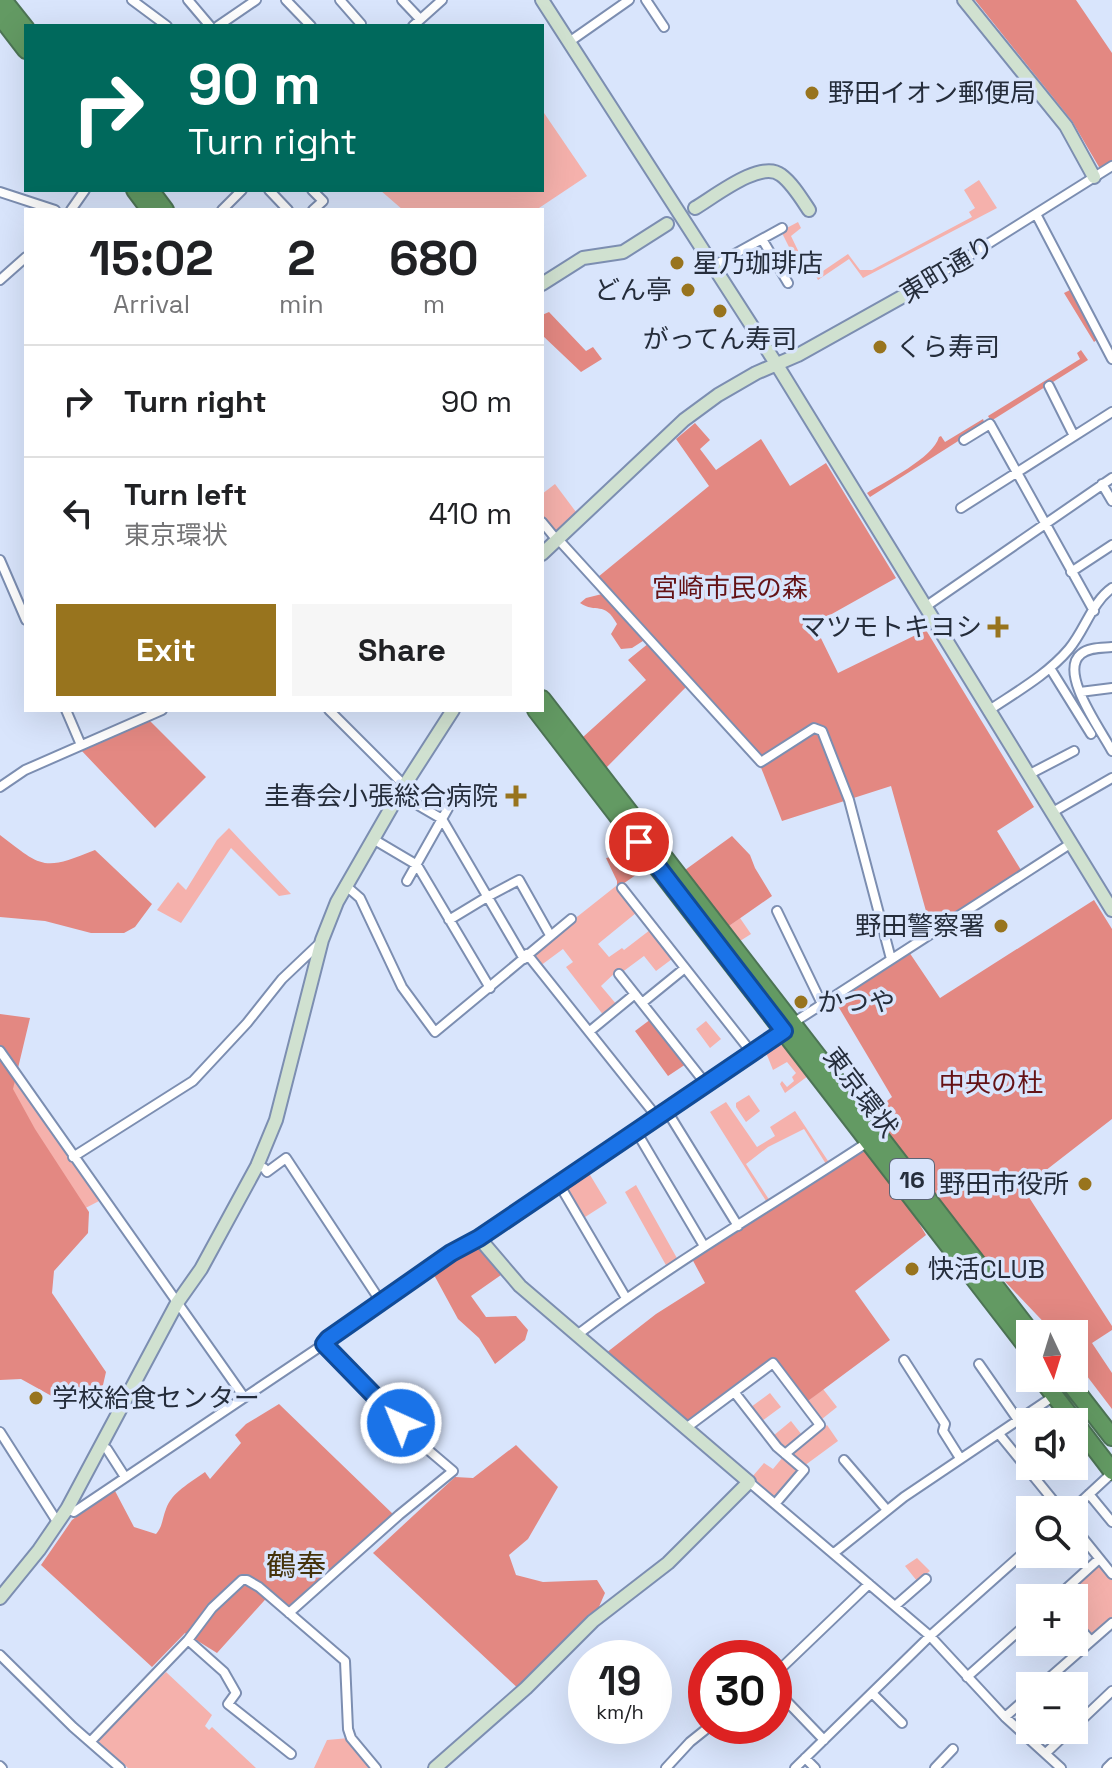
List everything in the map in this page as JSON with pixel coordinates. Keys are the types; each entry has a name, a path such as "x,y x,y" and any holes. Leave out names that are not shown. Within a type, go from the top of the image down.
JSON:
{"highway":[{"path":"3,0 24,26"},
{"path":"0,16 24,47"},
{"name":"東京環状","path":"544,702 789,1027 868,1142 1016,1333"},
{"name":"東京環状","path":"538,712 1021,1320"},
{"name":"16","path":"922,1211 958,1269 1016,1346"},
{"name":"16","path":"991,1280 1030,1320"},
{"path":"1088,1391 1112,1422"},
{"path":"1052,1392 1112,1472"},
{"path":"1062,1392 1112,1457"},
{"path":"1077,1392 1112,1437"}],"street":[{"path":"132,0 164,24"},
{"path":"188,0 208,24"},
{"path":"221,24 256,0"},
{"path":"286,0 309,24"},
{"path":"340,0 361,24"},
{"path":"402,0 417,23 442,0"},
{"path":"542,0 777,365 1112,910"},
{"path":"569,42 629,0"},
{"path":"646,0 664,27"},
{"path":"964,0 1066,126 1094,177"},
{"name":"東町通り","path":"544,552 684,420 718,395 916,289 1112,166"},
{"path":"695,208 753,173 768,170 780,174 809,210"},
{"path":"0,192 49,208"},
{"path":"224,208 239,192"},
{"path":"271,192 286,208"},
{"path":"314,192 323,201 315,208"},
{"path":"1036,214 1112,359"},
{"path":"544,283 583,258 623,252 667,224"},
{"path":"713,266 782,228"},
{"path":"762,239 788,283"},
{"path":"0,280 24,260"},
{"path":"1049,386 1074,436"},
{"path":"961,508 1112,412"},
{"path":"964,440 990,424 1094,611"},
{"path":"925,607 1112,478"},
{"path":"1102,484 1112,501"},
{"path":"544,524 761,762 814,728 822,731 845,789 891,959"},
{"path":"1071,572 1112,545"},
{"path":"0,560 24,615"},
{"path":"988,711 1050,668 1069,649 1094,611 1098,599 1112,588"},
{"path":"1112,647 1083,652 1076,660 1073,675 1112,751"},
{"path":"1050,668 1091,734"},
{"path":"1080,692 1112,688"},
{"path":"67,712 81,745"},
{"path":"0,787 25,770 157,712"},
{"path":"331,712 402,790 442,819 487,897 526,956 662,1114 738,1226"},
{"path":"0,1598 67,1509 177,1303 201,1269 257,1166 276,1120 322,940 345,885 452,712"},
{"path":"1028,775 1074,751"},
{"path":"1051,813 1112,778"},
{"path":"407,881 451,803"},
{"path":"373,839 417,865 490,988"},
{"path":"67,1509 74,1512 324,1344 451,1253 479,1238 822,1004 1070,844"},
{"path":"449,920 519,880 550,935"},
{"path":"345,885 360,898 402,987 435,1032 571,919"},
{"path":"622,888 752,1053"},
{"path":"777,911 822,1004"},
{"path":"73,1157 193,1081 247,1023 282,979 322,940"},
{"path":"642,1003 685,968"},
{"path":"619,974 706,1084"},
{"path":"590,1031 635,994"},
{"path":"0,1051 244,1397"},
{"path":"636,1131 704,1246"},
{"path":"577,1335 704,1246 868,1142"},
{"path":"257,1166 267,1172 286,1158 381,1302"},
{"path":"559,1184 626,1298"},
{"path":"479,1238 520,1286 930,1636 1005,1717 1046,1753 1055,1766"},
{"path":"289,1613 453,1471 420,1443 324,1344"},
{"path":"904,1360 945,1424 943,1431 960,1458"},
{"path":"686,1428 773,1363 820,1425 785,1454"},
{"path":"979,1364 1016,1417"},
{"path":"735,1393 777,1447 804,1470 775,1504"},
{"path":"1035,1408 1054,1395"},
{"path":"834,1553 887,1510 1016,1421"},
{"path":"0,1432 58,1523"},
{"path":"999,1434 1050,1496"},
{"path":"101,1446 107,1449 125,1477"},
{"path":"844,1460 887,1510"},
{"path":"1112,1472 1089,1494 1112,1522"},
{"path":"435,1768 526,1688 593,1621 668,1563 749,1482"},
{"path":"1088,1545 1112,1574"},
{"path":"795,1768 930,1636 1016,1559"},
{"path":"1071,1584 1099,1559"},
{"path":"895,1606 926,1579"},
{"path":"91,1741 188,1640 212,1608 242,1580 247,1580 345,1661 348,1729 351,1738 376,1768"},
{"path":"792,1658 869,1584"},
{"path":"1056,1672 1112,1623"},
{"path":"967,1677 1016,1633"},
{"path":"1088,1638 1091,1641"},
{"path":"188,1640 224,1672 236,1693 228,1704 291,1754"},
{"path":"0,1655 120,1768"},
{"path":"1088,1713 1112,1691"},
{"path":"872,1693 902,1723"},
{"path":"792,1707 824,1740"},
{"path":"1005,1717 1016,1707"},
{"path":"666,1768 688,1744"},
{"path":"1046,1753 1055,1744"},
{"path":"935,1768 953,1749"},
{"path":"805,1758 815,1768"},
{"path":"1107,1768 1112,1763"}],"shaded area":[{"path":"544,113 587,176 539,208 401,208 382,192 544,192"},
{"path":"979,180 997,208 863,278 849,259 818,280 811,266 801,271 781,231 798,222 801,228 791,236 805,265 812,261 820,273 848,254 860,270 872,270 972,217 969,212 975,208 964,190"},
{"path":"555,484 576,512 558,530 554,530 544,518 544,492"},
{"path":"229,828 291,894 279,896 231,848 181,923 157,910 178,882 186,890 217,840"},
{"path":"616,886 636,913 598,944 609,957 622,948 624,950 650,930 672,959 656,971 644,956 621,973 618,970 601,986 617,1005 604,1016 566,967 573,962 563,949 540,966 534,958 534,951"},
{"path":"740,918 751,934 740,941 729,926"},
{"path":"706,1021 721,1039 710,1048 696,1029"},
{"path":"774,1044 785,1046 808,1076 785,1093 780,1084 782,1081 787,1087 794,1081 792,1077 796,1073 787,1062 773,1070 765,1050"},
{"path":"0,1054 99,1201 1,1252 0,1364"},
{"path":"749,1095 760,1111 746,1122 736,1103"},
{"path":"726,1102 757,1147 775,1136 770,1127 795,1111 830,1164 768,1204 710,1112","holes":["804,1129 826,1164 770,1201 746,1164 768,1147"]},
{"path":"587,1170 607,1203 582,1219 565,1186"},
{"path":"636,1185 678,1260 667,1267 625,1192"},
{"path":"823,1389 837,1407 822,1419 808,1401"},
{"path":"770,1393 781,1407 762,1421 751,1407"},
{"path":"791,1421 802,1435 783,1447 773,1436"},
{"path":"827,1425 838,1441 804,1466 793,1457 793,1452"},
{"path":"783,1457 796,1468 797,1473 777,1495 772,1495 752,1477 764,1463 773,1469"},
{"path":"917,1558 930,1571 917,1581 905,1566"},
{"path":"1097,1567 1101,1567 1112,1580 1112,1617 1092,1634 1088,1633 1088,1584 1078,1584"},
{"path":"166,1672 212,1715 205,1726 209,1730 212,1727 256,1768 128,1768 99,1742"},
{"path":"349,1738 372,1768 314,1768 327,1740"}],"green space":[{"path":"975,0 1076,0 1112,53 1112,162 1099,167 1072,121"},
{"path":"1072,289 1098,339 1094,342 1064,293"},
{"path":"549,312 586,351 593,347 602,359 581,372 544,337 544,314"},
{"path":"1081,350 1088,360 991,421 988,416 1080,359 1077,353"},
{"path":"983,419 985,424 870,497 867,493 919,461 939,437 945,442"},
{"name":"宮崎市民の森","path":"695,423 710,440 700,449 716,470 761,439 790,486 826,463 896,578 814,624 838,673 926,630 1034,807 997,831 1021,870 931,929 891,786 782,821 760,765 690,683 606,768 583,737 646,680 628,660 649,643 669,659 598,577 709,486 676,439"},
{"path":"606,593 646,639 632,648 621,649 611,634 617,624 608,612 580,603 586,598"},
{"path":"148,719 206,777 155,828 80,749"},
{"path":"0,835 44,863 64,861 95,850 152,904 135,927 124,933 91,933 45,921 0,917"},
{"path":"732,836 750,855 772,896 729,926 685,870"},
{"path":"630,847 646,868 617,888 617,881 606,858"},
{"name":"中央の杜","path":"1094,900 1112,929 1112,1119 1023,1188 1112,1326 1112,1330 1092,1343 1112,1373 1112,1409 1088,1377 1088,1320 1042,1320 994,1270 872,1113 892,1097 835,1001 909,952 940,998"},
{"path":"0,1014 30,1018 13,1089 89,1212 88,1233 54,1271 52,1293 106,1372 103,1385 84,1401 66,1404 21,1379 0,1380"},
{"path":"651,1019 686,1064 668,1076 635,1031"},
{"path":"863,1148 926,1235 855,1291 890,1340 808,1401 774,1358 691,1420 684,1419 606,1353 656,1314 705,1283 691,1257"},
{"path":"478,1245 501,1275 471,1296 486,1317 516,1316 528,1330 525,1340 495,1364 479,1338 458,1319 434,1275"},
{"path":"279,1404 395,1516 291,1608 272,1592 217,1653 185,1633 152,1667 41,1565 72,1520 114,1489 134,1527 156,1534 169,1503 177,1493 205,1472 210,1479 241,1443 235,1435 246,1424"},
{"path":"516,1445 558,1487 528,1539 509,1555 516,1575 543,1582 597,1580 605,1593 595,1616 521,1691 373,1553 455,1477 473,1478"}],"place":[{"name":"野田イオン郵便局","path":"812,93"},
{"name":"星乃珈琲店","path":"677,263"},
{"name":"どん亭","path":"688,290"},
{"name":"がってん寿司","path":"720,311"},
{"name":"くら寿司","path":"880,347"},
{"name":"マツモトキヨシ","path":"998,627"},
{"name":"圭春会小張総合病院","path":"516,796"},
{"name":"野田警察署","path":"1001,926"},
{"name":"かつや","path":"801,1002"},
{"name":"野田市役所","path":"1085,1184"},
{"name":"快活CLUB","path":"912,1269"},
{"name":"学校給食センター","path":"36,1398"}],"district":[{"name":"鶴奉","path":"296,1565"}],"route":[{"path":"401,1423 324,1344 328,1339 451,1253 479,1238 784,1031 639,842"}]}
